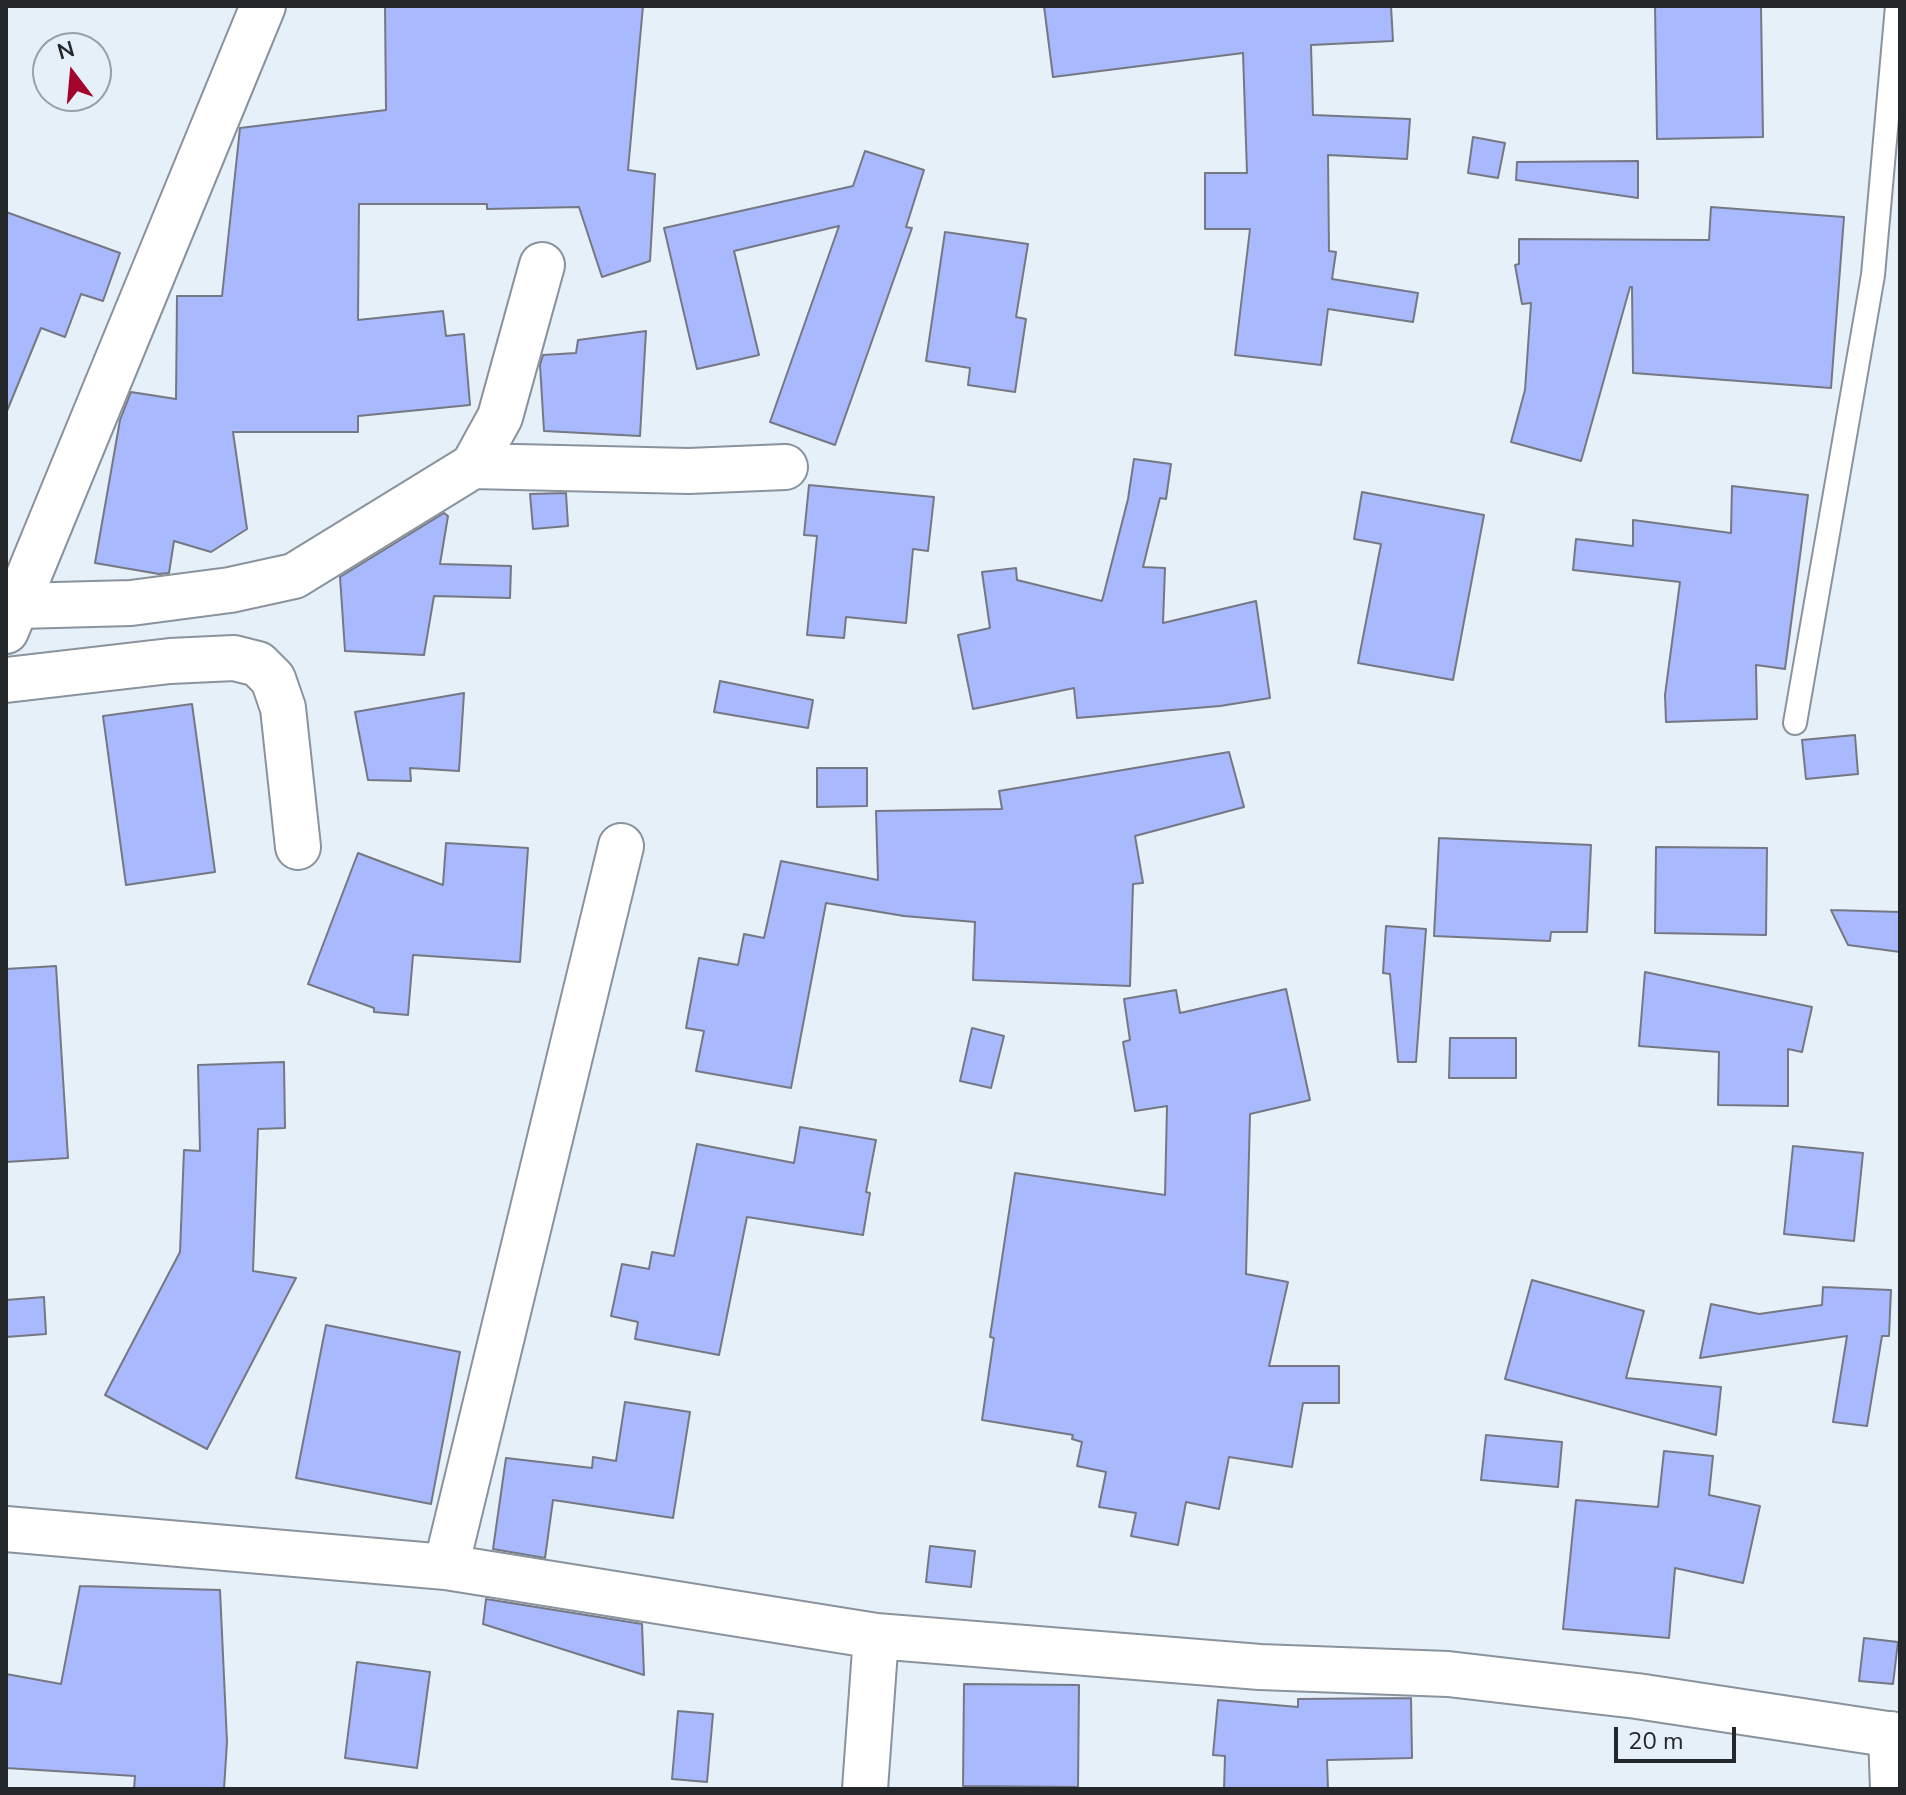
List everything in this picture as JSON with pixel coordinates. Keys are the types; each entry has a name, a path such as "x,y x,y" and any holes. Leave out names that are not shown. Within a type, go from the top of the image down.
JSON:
{"street":[{"path":"263,6 12,618 230,590 294,576 473,466 500,417 542,265"},
{"path":"473,466 689,471 785,467"},
{"path":"6,680 170,661 234,658 258,664 273,679 283,708 298,847"},
{"path":"446,1567 621,846"},
{"path":"6,1529 446,1567 876,1636 1260,1667 1448,1674 1637,1696 1896,1735 1893,1789"},
{"path":"865,1789 876,1636"}],"lane":[{"path":"1795,723 1873,275 1897,6"}],"building":[{"path":"385,6 643,6 628,170 655,174 650,261 602,277 579,207 487,209 487,204 359,204 358,320 443,311 446,336 464,334 470,405 358,416 358,432 233,432 247,529 211,552 174,541 169,573 95,563 120,420 131,392 176,399 177,296 222,296 240,128 386,110"},
{"path":"1044,6 1391,6 1393,41 1311,45 1313,115 1410,119 1407,159 1328,155 1329,251 1336,252 1332,279 1418,293 1413,322 1328,309 1321,365 1235,355 1250,229 1205,229 1205,173 1247,173 1243,53 1053,77"},
{"path":"1655,6 1761,6 1763,137 1657,139"},
{"path":"1473,137 1505,143 1498,178 1468,173"},
{"path":"865,151 924,170 906,227 912,228 835,445 770,422 839,226 734,251 759,355 697,369 664,228 853,186"},
{"path":"1638,161 1638,198 1516,180 1517,162"},
{"path":"1711,207 1844,217 1831,388 1633,373 1630,287 1581,461 1511,442 1525,390 1531,303 1522,304 1515,265 1519,264 1519,239 1709,240"},
{"path":"6,212 120,253 103,301 81,294 65,337 41,328 7,411"},
{"path":"945,232 1028,244 1016,317 1026,319 1015,392 968,385 970,368 926,361"},
{"path":"646,331 640,436 544,431 540,365 543,355 576,353 578,340"},
{"path":"1134,459 1171,464 1166,499 1160,498 1143,567 1165,568 1163,623 1256,601 1270,698 1220,706 1077,718 1074,688 973,709 958,635 990,628 982,572 1016,568 1017,580 1102,601 1128,499"},
{"path":"809,485 934,497 928,551 913,549 906,623 846,617 844,638 807,635 817,536 804,535"},
{"path":"1732,486 1808,495 1785,669 1756,665 1757,719 1666,722 1665,695 1680,582 1573,570 1576,539 1633,546 1633,520 1731,533"},
{"path":"1362,492 1484,515 1453,680 1358,663 1381,544 1354,539"},
{"path":"566,493 568,526 533,529 530,494"},
{"path":"444,513 448,516 440,564 511,566 510,598 434,596 424,655 345,651 340,577"},
{"path":"720,681 813,700 808,728 714,712"},
{"path":"464,693 459,771 410,768 411,781 368,780 355,712"},
{"path":"192,704 215,872 126,885 103,716"},
{"path":"1855,735 1858,774 1806,779 1802,740"},
{"path":"1229,752 1244,807 1135,836 1143,883 1133,884 1130,986 973,980 975,922 904,916 826,903 791,1088 696,1071 704,1031 686,1028 699,958 738,965 744,934 764,938 781,861 878,880 876,811 1002,809 999,791"},
{"path":"817,768 867,768 867,806 817,807"},
{"path":"1439,838 1591,845 1587,932 1551,932 1550,941 1434,936"},
{"path":"446,843 528,848 520,962 413,955 408,1015 374,1012 374,1008 308,984 358,853 443,885"},
{"path":"1656,847 1767,848 1766,935 1655,933"},
{"path":"1831,910 1900,912 1900,952 1848,945"},
{"path":"1386,926 1426,929 1416,1062 1398,1062 1390,974 1383,973"},
{"path":"56,966 68,1158 6,1162 6,969"},
{"path":"1645,972 1812,1007 1802,1052 1788,1049 1788,1106 1718,1105 1719,1052 1639,1046"},
{"path":"1286,989 1310,1100 1250,1114 1246,1274 1288,1282 1269,1366 1339,1366 1339,1403 1303,1403 1292,1467 1229,1457 1219,1509 1186,1502 1178,1545 1131,1536 1136,1513 1099,1507 1106,1472 1077,1466 1082,1442 1072,1439 1073,1435 982,1420 994,1338 990,1337 1015,1173 1165,1195 1167,1106 1135,1111 1123,1042 1130,1040 1124,999 1176,990 1180,1013"},
{"path":"972,1028 1004,1036 991,1088 960,1081"},
{"path":"1450,1038 1516,1038 1516,1078 1449,1078"},
{"path":"284,1062 285,1128 258,1129 253,1271 296,1278 207,1449 105,1395 180,1252 184,1150 200,1151 198,1065"},
{"path":"800,1127 876,1140 866,1192 870,1193 863,1235 747,1217 719,1355 635,1339 638,1322 611,1316 622,1264 649,1269 652,1252 674,1256 697,1144 794,1163"},
{"path":"1793,1146 1863,1153 1854,1241 1784,1234"},
{"path":"1532,1280 1644,1311 1626,1378 1721,1387 1716,1435 1505,1379"},
{"path":"1823,1287 1891,1290 1889,1336 1882,1336 1867,1426 1833,1422 1847,1336 1700,1358 1711,1304 1759,1314 1822,1305"},
{"path":"44,1297 46,1334 6,1337 6,1300"},
{"path":"326,1325 460,1352 431,1504 296,1478"},
{"path":"625,1402 690,1412 673,1518 553,1500 545,1558 493,1549 506,1458 592,1468 593,1457 616,1461"},
{"path":"1486,1435 1562,1442 1558,1487 1481,1480"},
{"path":"1664,1451 1713,1456 1709,1495 1760,1506 1743,1583 1675,1568 1669,1638 1563,1629 1576,1500 1658,1507"},
{"path":"930,1546 975,1551 971,1587 926,1582"},
{"path":"80,1586 220,1590 227,1742 224,1789 134,1789 135,1776 6,1768 6,1674 61,1684"},
{"path":"486,1599 642,1624 644,1675 483,1624"},
{"path":"1864,1638 1898,1642 1893,1684 1859,1681"},
{"path":"357,1662 430,1672 417,1768 345,1758"},
{"path":"964,1684 1079,1685 1078,1787 963,1786"},
{"path":"1411,1698 1412,1758 1327,1760 1328,1789 1224,1789 1225,1756 1213,1755 1218,1700 1298,1707 1298,1699"},
{"path":"678,1711 713,1714 707,1782 672,1779"}]}
